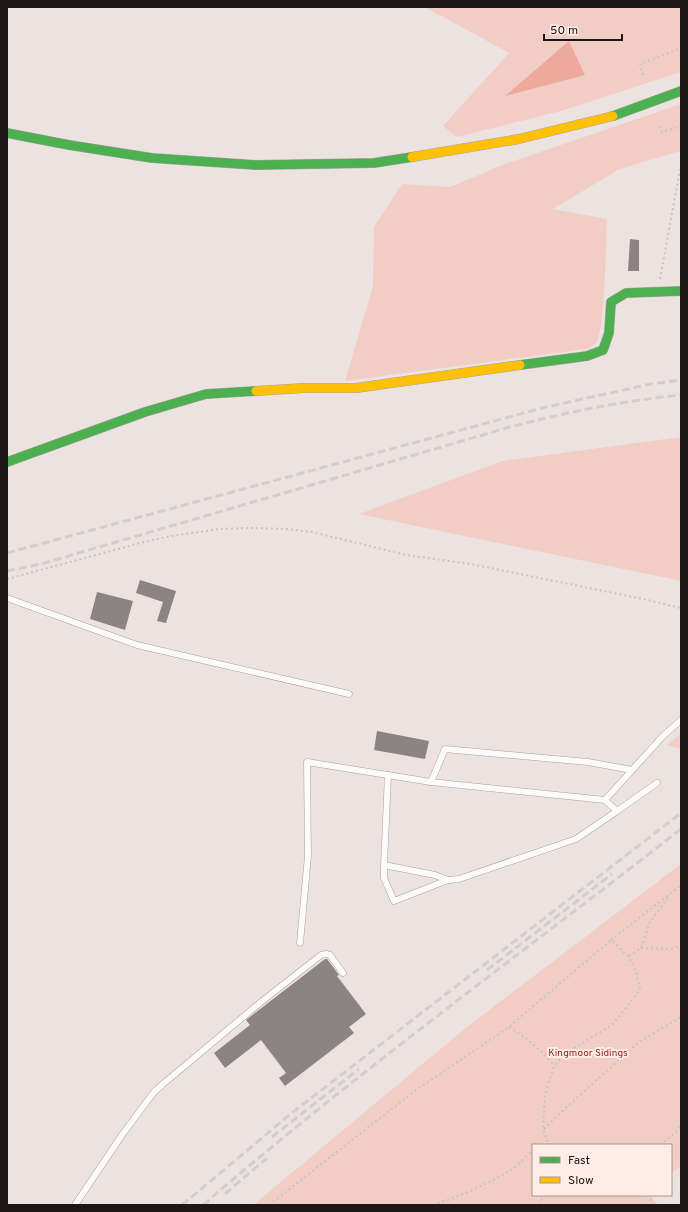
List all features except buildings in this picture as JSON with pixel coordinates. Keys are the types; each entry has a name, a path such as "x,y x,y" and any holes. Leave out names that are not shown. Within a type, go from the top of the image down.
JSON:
{"main road":[{"path":"7,133 152,158 256,165 374,163 519,139 611,117 681,92"},
{"path":"7,462 145,412 206,394 304,388 356,388 587,356 603,350 609,333 611,302 626,293 681,291"}],"lane":[{"path":"7,598 137,644 348,694"},
{"path":"605,800 663,736 681,720"},
{"path":"431,782 445,749 588,762 632,770"},
{"path":"300,943 308,856 307,762 431,782 605,800 617,810"},
{"path":"388,775 384,878 394,901 448,880 459,879 576,839 657,783"},
{"path":"384,865 435,875 448,880"},
{"path":"75,1205 122,1135 154,1092 179,1070 261,1002 321,955 330,955 343,973"}],"path":[{"path":"643,75 640,64 681,48"},
{"path":"659,126 662,132 681,126"},
{"path":"658,292 681,164"},
{"path":"7,579 171,536 220,529 287,529 312,532 406,555 471,564 681,608"},
{"path":"269,1205 416,1090 509,1027 611,940 681,885"},
{"path":"641,948 650,922 671,893"},
{"path":"549,1144 543,1130 545,1095 554,1066 566,1052 612,1025 640,990 636,969 629,956 611,940"},
{"path":"629,956 641,948 671,949 681,945"},
{"path":"543,1130 558,1114 639,1042 681,1017"},
{"path":"509,1027 522,1034 542,1052 554,1066"},
{"path":"661,1144 676,1132 681,1124"},
{"path":"433,1205 473,1189 505,1173 532,1153"},
{"path":"539,1205 544,1196"},
{"path":"648,1196 654,1205"}],"green space":[{"path":"425,7 681,7 681,72 561,111 457,137 443,126 509,53"},
{"path":"681,104 681,151 618,170 553,209 607,219 603,304 599,336 594,345 586,349 345,381 373,286 374,227 402,184 450,187 505,164"},
{"path":"681,437 681,581 359,514 502,461"},
{"path":"681,733 681,749 667,745"},
{"name":"Kingmoor Sidings","path":"681,864 681,1166 672,1172 672,1144 532,1144 532,1196 651,1196 658,1205 253,1205 467,1027"}],"shaded area":[{"path":"569,41 585,75 505,96"}],"railway":[{"path":"7,553 546,407 651,384 681,380"},
{"path":"7,571 41,564 525,423 613,404 681,395"},
{"path":"182,1205 293,1112 681,813"},
{"path":"203,1205 379,1061 681,829"},
{"path":"487,970 612,874"},
{"path":"272,1137 359,1069"},
{"path":"225,1194 267,1158"}],"traffic: fast":[{"path":"613,116 681,91"},
{"path":"7,133 69,145 152,158 256,165 374,163 412,157"},
{"path":"520,365 587,356 603,350 609,333 611,302 626,293 681,291"},
{"path":"7,462 145,412 206,394 256,391"}],"traffic: slow":[{"path":"412,157 519,139 613,116"},
{"path":"256,391 304,388 356,388 520,365"}]}
